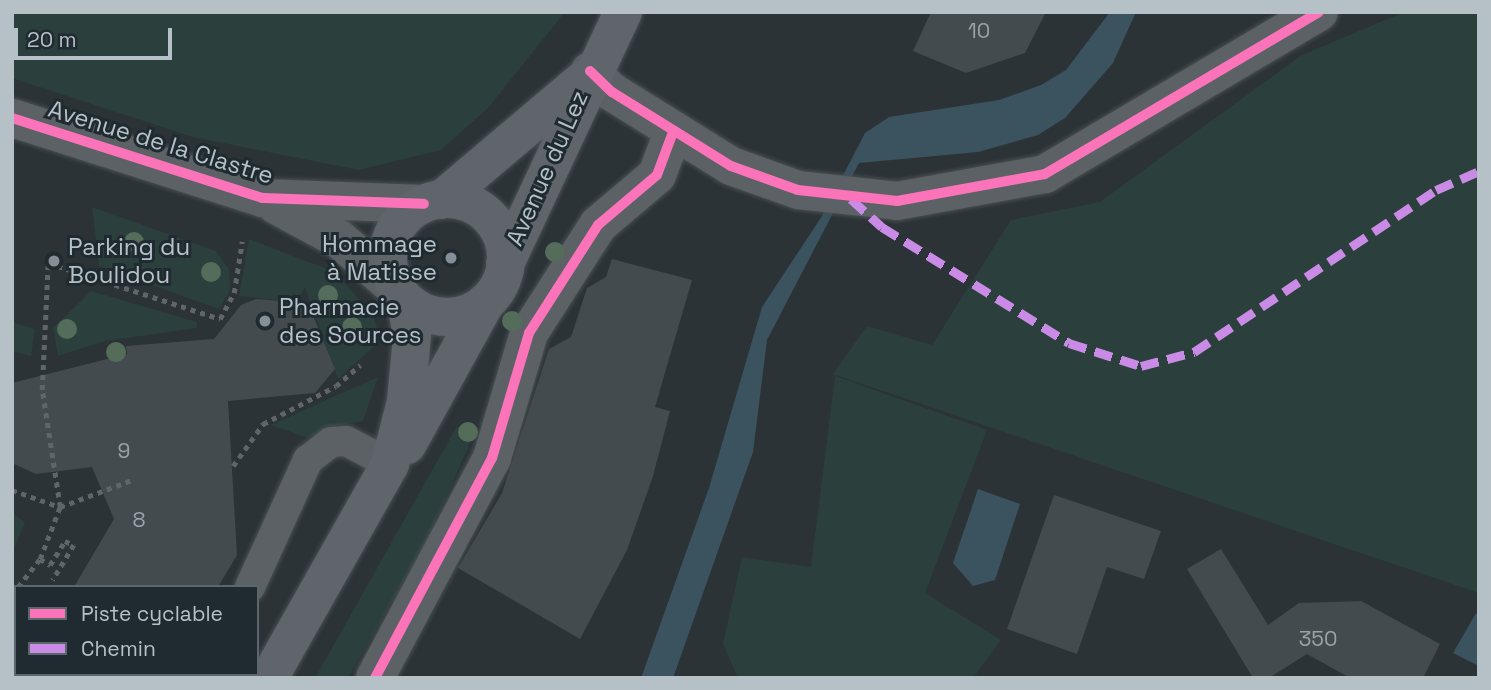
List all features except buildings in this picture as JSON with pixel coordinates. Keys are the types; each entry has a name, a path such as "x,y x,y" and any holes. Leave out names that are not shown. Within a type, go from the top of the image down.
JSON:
{"street":[{"name":"Avenue du Lez","path":"505,264 590,71 623,12"},
{"path":"590,71 673,132 749,173 836,197 897,201 1045,174 1319,12"},
{"name":"Avenue du Lez","path":"432,202 590,71"},
{"name":"Avenue de la Clastre","path":"12,118 262,198 339,239 402,295"},
{"path":"374,678 492,458 529,333 598,225 657,175 673,132"},
{"name":"Avenue de la Clastre","path":"262,198 432,202"},
{"path":"269,678 390,464 415,437 505,264 502,237 486,215 468,204 432,202 402,221 390,244 412,336 406,401 390,464"},
{"path":"402,295 446,317 486,302"}],"lane":[{"path":"251,585 308,460 331,442 346,441 390,464"}],"path":[{"path":"19,585 40,559 60,507 42,390 48,263 220,319"},
{"path":"233,466 263,424 336,386 367,359"},
{"path":"12,490 60,507 132,480"},
{"path":"40,559 50,565 65,541 74,545 53,580"}],"green space":[{"path":"12,12 565,12 488,108 441,150 359,170 193,137 12,78"},
{"path":"1404,12 1479,12 1479,593 833,374 867,326 932,345 1011,220 1100,202 1302,55"},
{"path":"92,207 216,251 229,269 230,290 219,309 99,266"},
{"path":"249,239 335,272 373,315 381,340 338,379 305,287 296,302 239,296"},
{"path":"91,291 197,322 197,328 105,341 58,356 53,328"},
{"path":"12,322 35,329 31,356 12,351"},
{"path":"835,376 987,430 925,593 1001,640 973,678 738,678 723,644 742,557 811,567"},
{"path":"378,377 363,421 327,427 308,438 271,425"},
{"path":"457,426 477,427 426,543 348,678 315,678"},
{"path":"12,513 25,522 12,554"}],"water":[{"path":"1110,12 1136,12 1113,63 1065,118 1038,135 978,152 859,163 767,340 753,452 673,678 641,678 709,488 762,307 822,216 865,133 889,117 999,100 1041,85 1066,70"},
{"path":"978,489 1020,504 995,580 973,586 953,563"},
{"path":"1476,613 1479,615 1479,666 1453,653"}],"marked path":[{"path":"851,199 882,227 1069,343 1141,366 1194,352 1436,190 1479,171"}],"cycle path":[{"path":"590,71 612,92 731,166 798,190 897,201 1045,174 1319,12"},
{"path":"12,118 262,198 424,204"},
{"path":"375,678 492,458 529,333 598,225 657,175 673,132"}],"place":[{"name":"Hommage à Matisse","path":"451,258"},
{"name":"Parking du Boulidou","path":"54,261"},
{"name":"Pharmacie des Sources","path":"265,321"}]}
